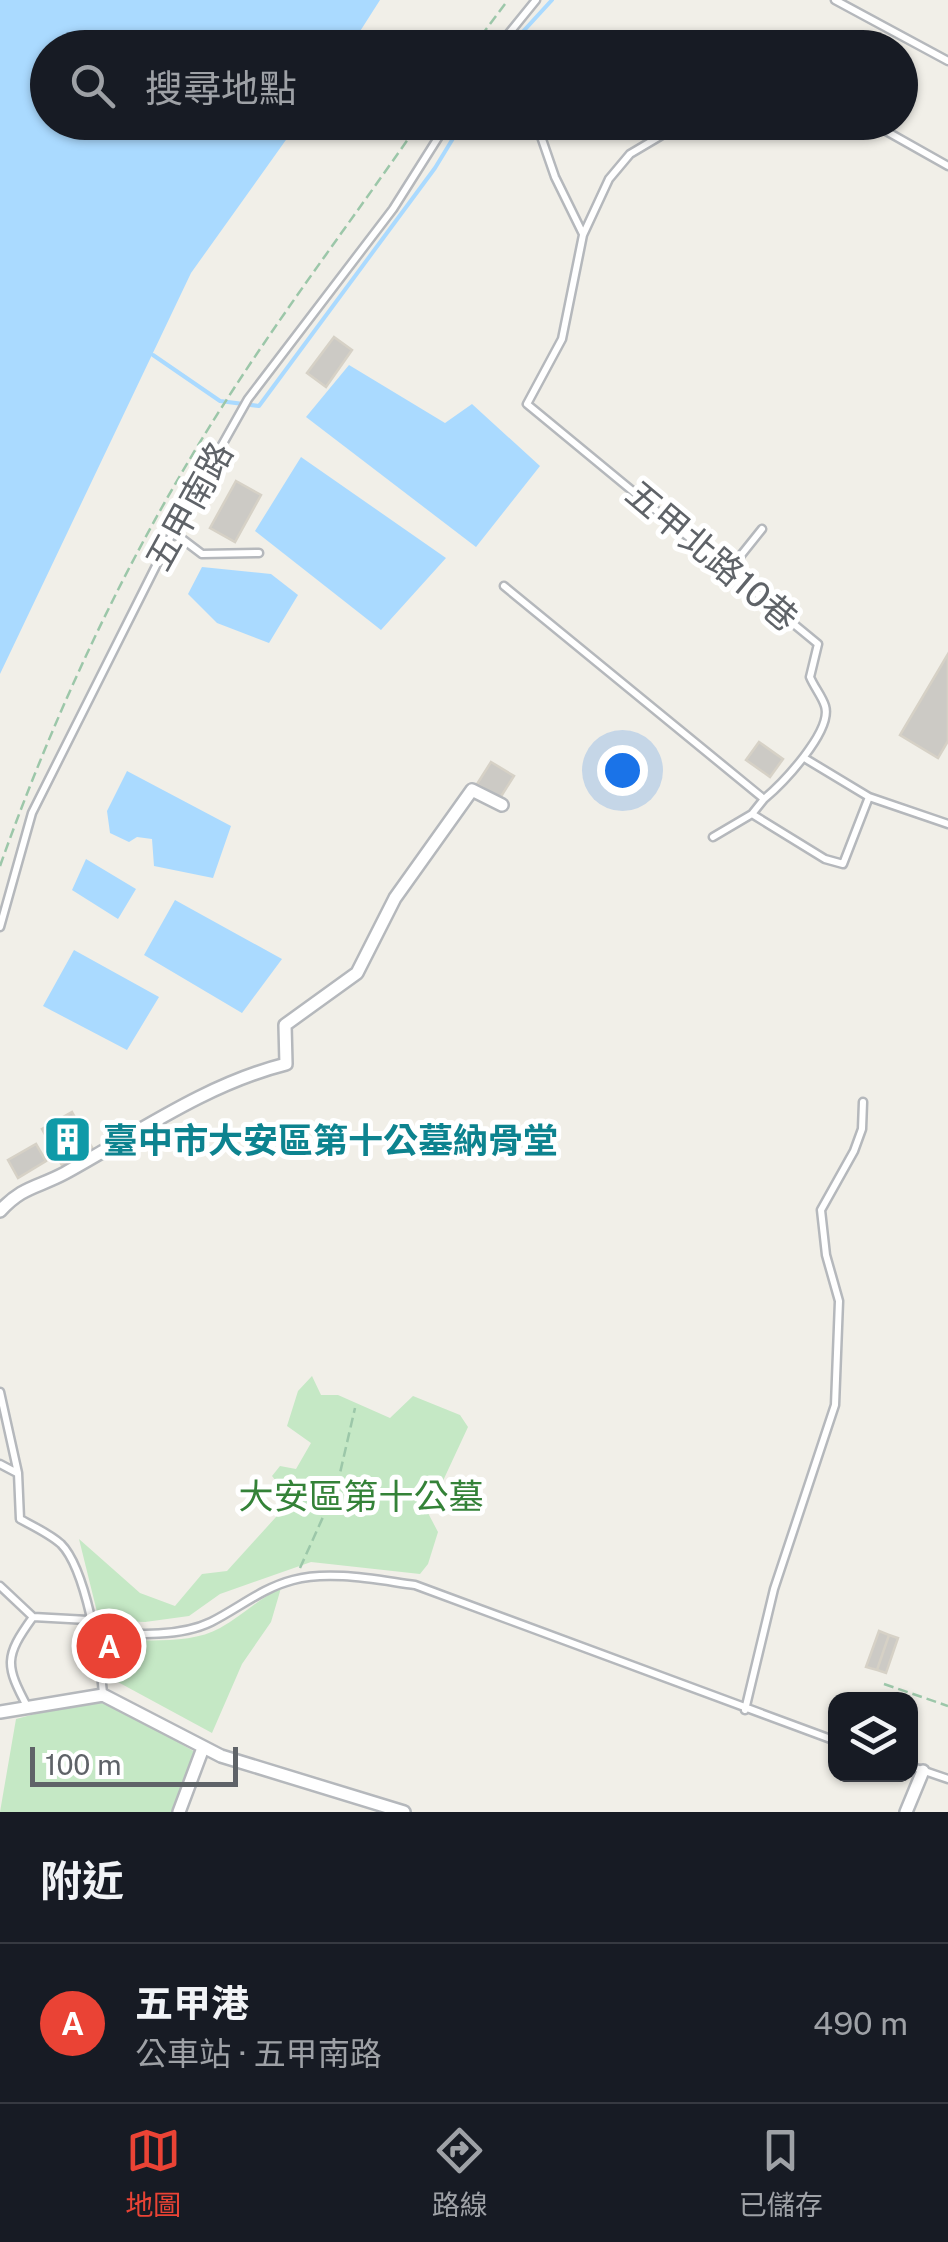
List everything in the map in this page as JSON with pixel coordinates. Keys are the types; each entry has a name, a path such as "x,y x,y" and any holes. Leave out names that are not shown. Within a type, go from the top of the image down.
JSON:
{"street":[{"path":"0,1211 19,1190 60,1175 176,1110 260,1070 286,1064 285,1025 357,973 395,898 472,790 502,805"},
{"path":"0,1712 103,1694 147,1714 204,1748 404,1812"},
{"path":"179,1812 204,1748"},
{"path":"906,1812 914,1782"}],"lane":[{"path":"512,30 536,0"},
{"path":"835,0 890,30"},
{"path":"918,46 948,62"},
{"name":"五甲南路","path":"0,928 32,812 174,532 248,399 393,209 437,140"},
{"path":"542,140 555,178 583,235"},
{"name":"五甲北路10巷","path":"654,140 630,154 608,178 583,235 562,339 527,404 818,644 810,677 825,706 826,717 806,758"},
{"path":"902,140 948,166"},
{"path":"730,568 762,530"},
{"path":"174,532 202,554 259,553"},
{"path":"504,586 764,799"},
{"path":"714,837 752,814 806,758 869,797 948,824"},
{"path":"752,814 824,859 843,864 869,797"},
{"path":"745,1710 774,1590 835,1406 839,1300 826,1255 821,1210 854,1152 862,1129 863,1102"},
{"path":"0,1392 18,1473 20,1519 62,1544 83,1584 88,1620 97,1632 103,1694"},
{"path":"0,1464 18,1473"},
{"path":"97,1632 195,1627 296,1578 358,1578 440,1590 487,1614 828,1738"},
{"path":"0,1586 34,1618 88,1620"},
{"path":"28,1709 11,1676 12,1646 34,1618"},
{"path":"0,1639 12,1646"},
{"path":"0,1676 11,1676"},
{"path":"918,1768 948,1779"}],"path":[{"path":"486,30 508,0"},
{"path":"0,866 47,747 145,540 230,395 407,140"},
{"path":"296,1578 337,1486 356,1408"},
{"path":"884,1684 948,1706"}],"green space":[{"name":"大安區第十公墓","path":"312,1376 321,1395 338,1395 390,1418 413,1396 460,1415 468,1427 428,1513 438,1532 428,1564 420,1574 311,1562 220,1594 189,1616 145,1622 99,1620 79,1539 140,1593 175,1606 202,1574 227,1571 276,1517 283,1490 272,1476 280,1466 296,1469 311,1443 287,1426 298,1391"},
{"name":"大安區第十公墓","path":"281,1588 271,1622 242,1664 212,1733 116,1681 110,1665 117,1640 197,1637 228,1623"},
{"path":"91,1699 126,1712 195,1752 172,1812 0,1812 16,1719"}],"water":[{"path":"0,0 380,0 361,30 30,30 30,140 286,140 191,273 0,674"},
{"path":"349,365 445,423 472,404 540,466 476,547 306,417"},
{"path":"301,457 446,558 381,630 255,531"},
{"path":"202,567 271,574 298,595 269,643 217,623 188,594"},
{"path":"127,771 231,826 213,878 154,866 152,839 137,837 129,842 110,833 107,811"},
{"path":"86,859 136,889 118,919 72,890"},
{"path":"175,900 282,959 242,1013 144,955"},
{"path":"74,950 159,997 127,1050 43,1006"}],"building":[{"path":"334,337 352,350 326,387 307,373"},
{"path":"236,481 261,495 235,542 210,528"},
{"path":"948,654 948,741 938,758 900,735"},
{"path":"759,742 783,759 770,777 746,760"},
{"path":"491,762 514,776 500,798 477,784"},
{"name":"臺中市大安區第十公墓納骨堂","path":"72,1112 94,1151 64,1169 42,1129"},
{"path":"36,1144 46,1161 18,1178 8,1160"},
{"path":"879,1631 889,1635 877,1670 866,1667"},
{"path":"889,1635 898,1638 886,1673 877,1670"}],"waterway":[{"path":"524,30 552,0"},
{"path":"153,355 220,401 259,406 452,140"}],"place":[{"name":"臺中市大安區第十公墓納骨堂","path":"68,1140"},
{"name":"五甲港","path":"109,1646"}]}
